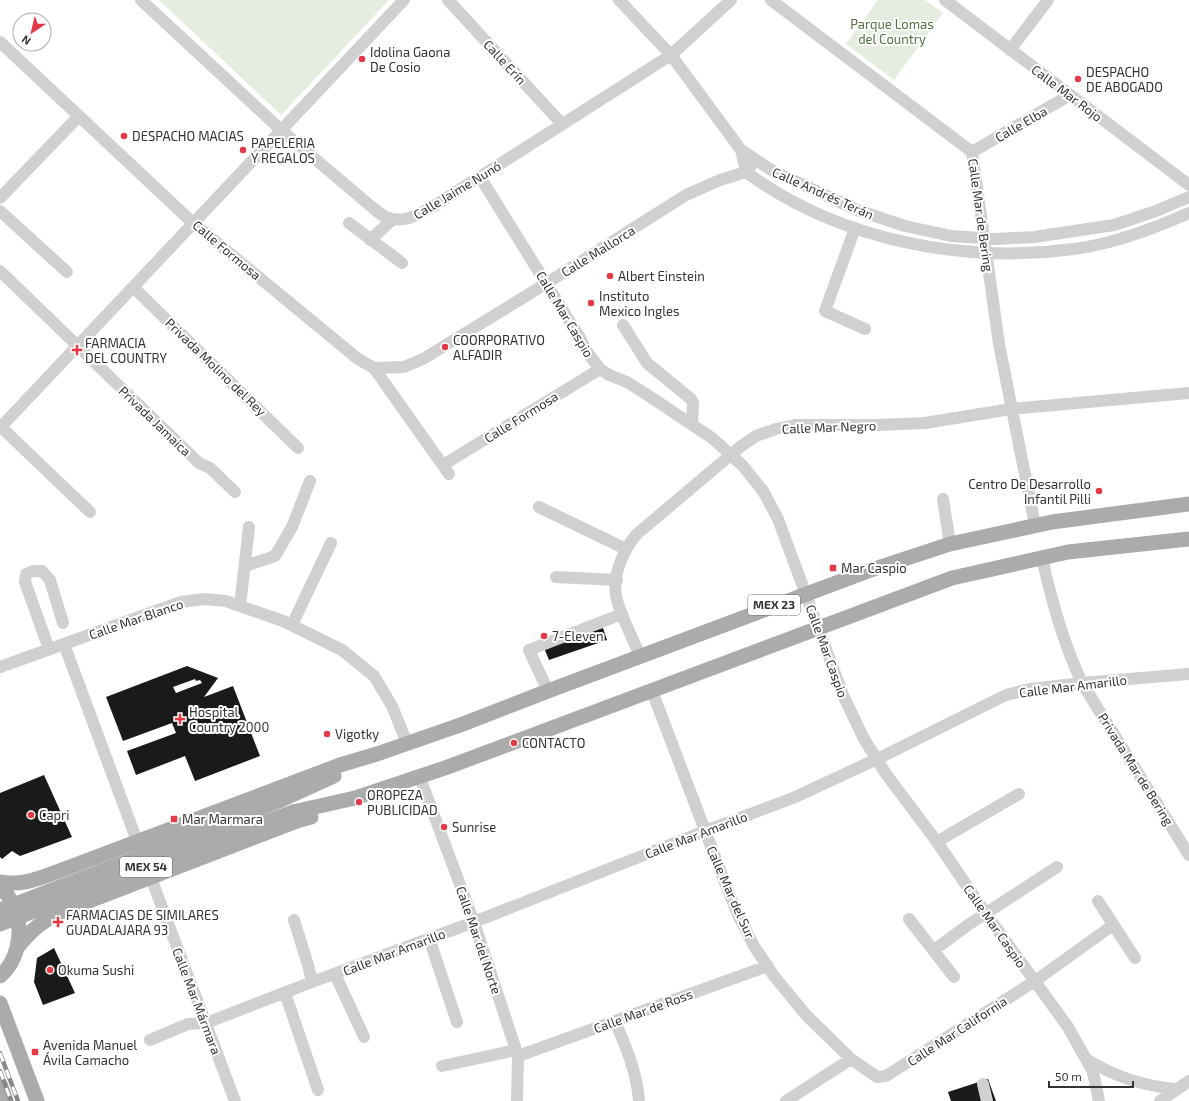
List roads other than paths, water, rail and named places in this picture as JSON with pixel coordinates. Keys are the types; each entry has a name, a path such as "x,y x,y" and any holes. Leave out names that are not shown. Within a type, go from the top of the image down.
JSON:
{"main road":[{"name":"MEX 23","path":"0,882 12,884 22,883 62,870 340,765 377,754 463,724 868,571 950,544 1052,522 1187,504"},
{"name":"MEX 23","path":"355,798 445,768 952,578 1068,552 1189,539"},
{"name":"MEX 54","path":"0,910 149,853 313,787 377,754"},
{"name":"MEX 23","path":"0,976 12,961 18,948 27,936 38,925 58,913 298,821 382,797 422,783 438,777 445,768"},
{"name":"MEX 54","path":"0,924 293,812 355,798"},
{"path":"62,870 51,880 49,890 50,895 53,900 61,906 66,908 77,906"},
{"name":"MEX 23","path":"0,886 10,900 17,915 20,931 18,948"},
{"path":"0,1002 37,1101"},
{"path":"0,1084 6,1101"}],"street":[{"path":"141,0 281,130 373,208 386,217 393,219"},
{"path":"90,512 0,427 404,0"},
{"name":"Calle Erín","path":"448,0 562,124"},
{"name":"Calle Andrés Terán","path":"619,0 671,55 741,150 773,171 857,210 912,228 951,236 984,238 1034,238 1114,225 1156,211 1189,197"},
{"name":"Calle Jaime Nunó","path":"393,219 404,220 420,214 671,55 732,0"},
{"name":"Calle Mar de Bering","path":"771,0 972,152 999,344 1035,525"},
{"name":"Calle Mar Rojo","path":"945,0 1189,185"},
{"path":"1010,50 1048,0"},
{"name":"Calle Formosa","path":"0,42 193,223 358,359 374,368 446,470 600,369"},
{"name":"Calle Elba","path":"972,152 1070,95"},
{"path":"0,198 79,116"},
{"name":"Calle Andrés Terán","path":"741,150 746,172 763,185 786,198 828,218 855,228 903,242 938,249 986,254 1036,253 1075,249 1119,239 1161,225 1189,213"},
{"path":"746,172 756,161"},
{"name":"Calle Mallorca","path":"374,368 404,367 423,359 686,195 720,180 746,172"},
{"name":"Calle Mar Caspio","path":"480,177 547,283 580,338 586,352 600,369 640,390 712,438 743,466 763,491 778,519 843,695 864,740 886,774 937,842 986,914 1068,1028 1086,1059 1095,1081 1099,1101"},
{"path":"0,211 67,272"},
{"path":"370,240 393,219"},
{"path":"349,223 402,263"},
{"path":"855,228 824,311 865,329"},
{"name":"Privada Jamaica","path":"0,271 199,463 210,468 235,492"},
{"name":"Privada Molino del Rey","path":"133,287 298,448"},
{"path":"623,325 647,363 691,399 693,403 692,424"},
{"name":"Calle Mar Negro","path":"640,656 616,597 617,580 623,554 637,534 731,455 756,436 776,429 795,425 879,425 925,423 1011,409 1189,393"},
{"path":"244,566 275,556 292,527 310,481"},
{"path":"944,498 950,544"},
{"path":"538,507 626,549"},
{"path":"240,606 249,527"},
{"path":"292,625 332,543"},
{"path":"1042,558 1051,599 1069,656 1082,683"},
{"path":"49,650 25,582 26,574 33,571 42,572 50,580 63,623"},
{"path":"556,577 617,580"},
{"name":"Calle Mar Blanco","path":"0,667 181,602 204,599 226,602 283,621 342,650 374,676 392,706 407,743"},
{"path":"548,691 529,650 622,614"},
{"path":"64,644 137,841"},
{"name":"Calle Mar Amarillo","path":"150,1040 188,1024 206,1024 793,798 877,759 1006,695 1030,689 1082,683 1189,674"},
{"name":"Privada Mar de Bering","path":"1082,683 1189,855"},
{"name":"Calle Mar del Sur","path":"652,691 739,917 754,946 774,976 806,1015 851,1059 877,1077"},
{"name":"Calle Mar del Norte","path":"422,783 474,922 517,1053 517,1101"},
{"path":"937,842 1019,794"},
{"path":"934,950 968,925 1057,867"},
{"name":"Calle Mar Mármara","path":"151,878 234,1101"},
{"path":"1098,901 1135,958"},
{"path":"910,919 954,977"},
{"path":"294,920 312,982"},
{"name":"Calle Mar California","path":"877,1077 886,1076 1034,981 1114,925"},
{"path":"429,938 457,1022"},
{"name":"Calle Mar de Ross","path":"442,1066 517,1053 615,1021 768,966"},
{"path":"335,974 364,1036"},
{"path":"285,993 318,1090"},
{"path":"615,1021 629,1056 639,1101"},
{"path":"786,1101 851,1059"},
{"name":"Calle Mar Caspio","path":"1086,1059 1100,1068 1129,1081 1145,1085 1176,1089"},
{"path":"1160,1101 1189,1081"},
{"path":"983,1084 987,1101"}],"railway":[{"path":"0,1053 18,1101"},
{"path":"0,1071 11,1101"}],"place":[{"name":"Idolina Gaona De Cosio","path":"362,59"},
{"name":"DESPACHO DE ABOGADO","path":"1078,79"},
{"name":"DESPACHO MACIAS","path":"124,136"},
{"name":"PAPELERIA Y REGALOS","path":"243,150"},
{"name":"Albert Einstein","path":"610,276"},
{"name":"Instituto Mexico Ingles","path":"591,303"},
{"name":"COORPORATIVO ALFADIR","path":"445,347"},
{"name":"FARMACIA DEL COUNTRY","path":"77,350"},
{"name":"Centro De Desarrollo Infantil Pilli","path":"1099,491"},
{"name":"Mar Caspio","path":"833,568"},
{"name":"7-Eleven","path":"544,636"},
{"name":"Hospital Country 2000","path":"180,719"},
{"name":"Vigotky","path":"327,734"},
{"name":"CONTACTO","path":"514,743"},
{"name":"OROPEZA PUBLICIDAD","path":"359,802"},
{"name":"Capri","path":"31,815"},
{"name":"Mar Marmara","path":"174,819"},
{"name":"Sunrise","path":"444,827"},
{"name":"FARMACIAS DE SIMILARES GUADALAJARA 93","path":"58,922"},
{"name":"Okuma Sushi","path":"50,970"},
{"name":"Avenida Manuel Ávila Camacho","path":"35,1052"}],"park label":[{"name":"Parque Lomas del Country","path":"892,32"}]}
